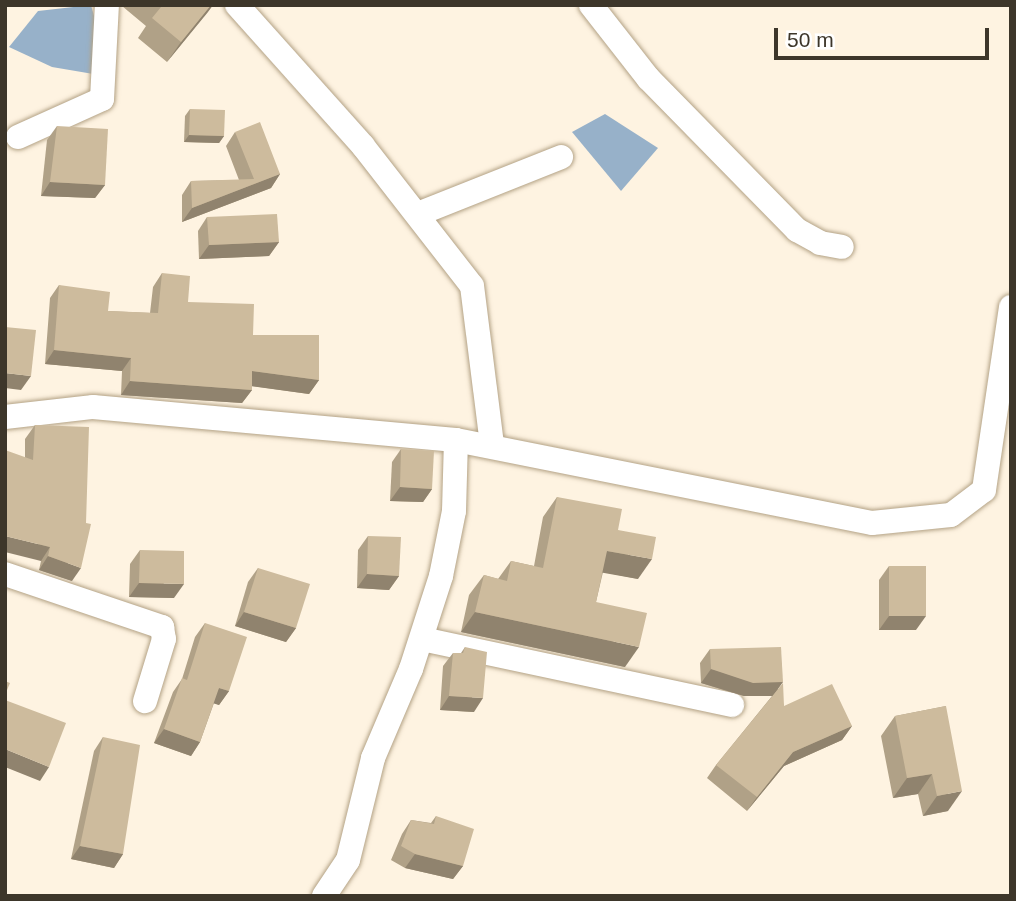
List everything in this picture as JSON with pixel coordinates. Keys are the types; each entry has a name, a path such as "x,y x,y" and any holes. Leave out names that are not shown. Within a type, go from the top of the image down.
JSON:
{"street":[{"path":"18,137 102,99 107,5"},
{"path":"237,5 418,214 475,293 492,445"},
{"path":"591,5 648,78 797,230 831,245"},
{"path":"418,214 561,157"},
{"path":"5,417 93,407 456,440 492,445 872,523 951,515 984,490 1011,307"},
{"path":"324,896 348,860 373,758 422,639 454,511 456,440"},
{"path":"5,574 162,627 164,639 145,701"},
{"path":"422,639 732,705"}],"water":[{"path":"91,5 111,77 52,67 9,47 38,11"},
{"path":"605,114 658,148 621,191 572,132"}],"building":[{"path":"159,5 211,5 181,42 152,18 161,7"},
{"path":"190,109 225,110 224,136 189,135"},
{"path":"260,122 280,174 192,208 191,181 254,179 235,132"},
{"path":"57,126 108,129 105,185 50,182"},
{"path":"277,214 279,242 209,245 207,217"},
{"path":"162,273 190,276 188,302 254,304 253,335 319,335 319,380 252,371 252,390 130,381 131,358 54,350 59,285 110,292 108,311 158,313"},
{"path":"5,327 36,330 31,376 5,373"},
{"path":"35,425 89,427 86,523 91,524 81,568 48,556 50,547 5,536 5,450 33,460"},
{"path":"401,449 434,451 432,489 400,487"},
{"path":"557,497 622,509 618,530 656,537 652,559 607,551 596,602 647,613 639,647 475,612 484,575 507,581 511,561 543,568"},
{"path":"368,536 401,537 399,576 367,574"},
{"path":"140,550 184,551 184,584 139,583"},
{"path":"889,566 926,566 926,616 889,616"},
{"path":"258,568 310,584 296,628 244,612"},
{"path":"205,623 247,637 229,691 219,688 200,742 164,729 182,678 187,680"},
{"path":"465,647 487,652 483,698 449,696 453,653 463,653"},
{"path":"781,647 783,682 753,683 711,669 710,649"},
{"path":"5,681 10,683 5,695"},
{"path":"783,683 784,706 832,684 852,726 793,752 757,797 716,765"},
{"path":"5,700 66,723 49,767 5,749"},
{"path":"946,706 962,791 937,796 932,774 907,778 895,716"},
{"path":"103,737 140,745 123,854 80,846"},
{"path":"436,816 474,829 463,866 415,854 401,846 411,820 434,824"}]}
